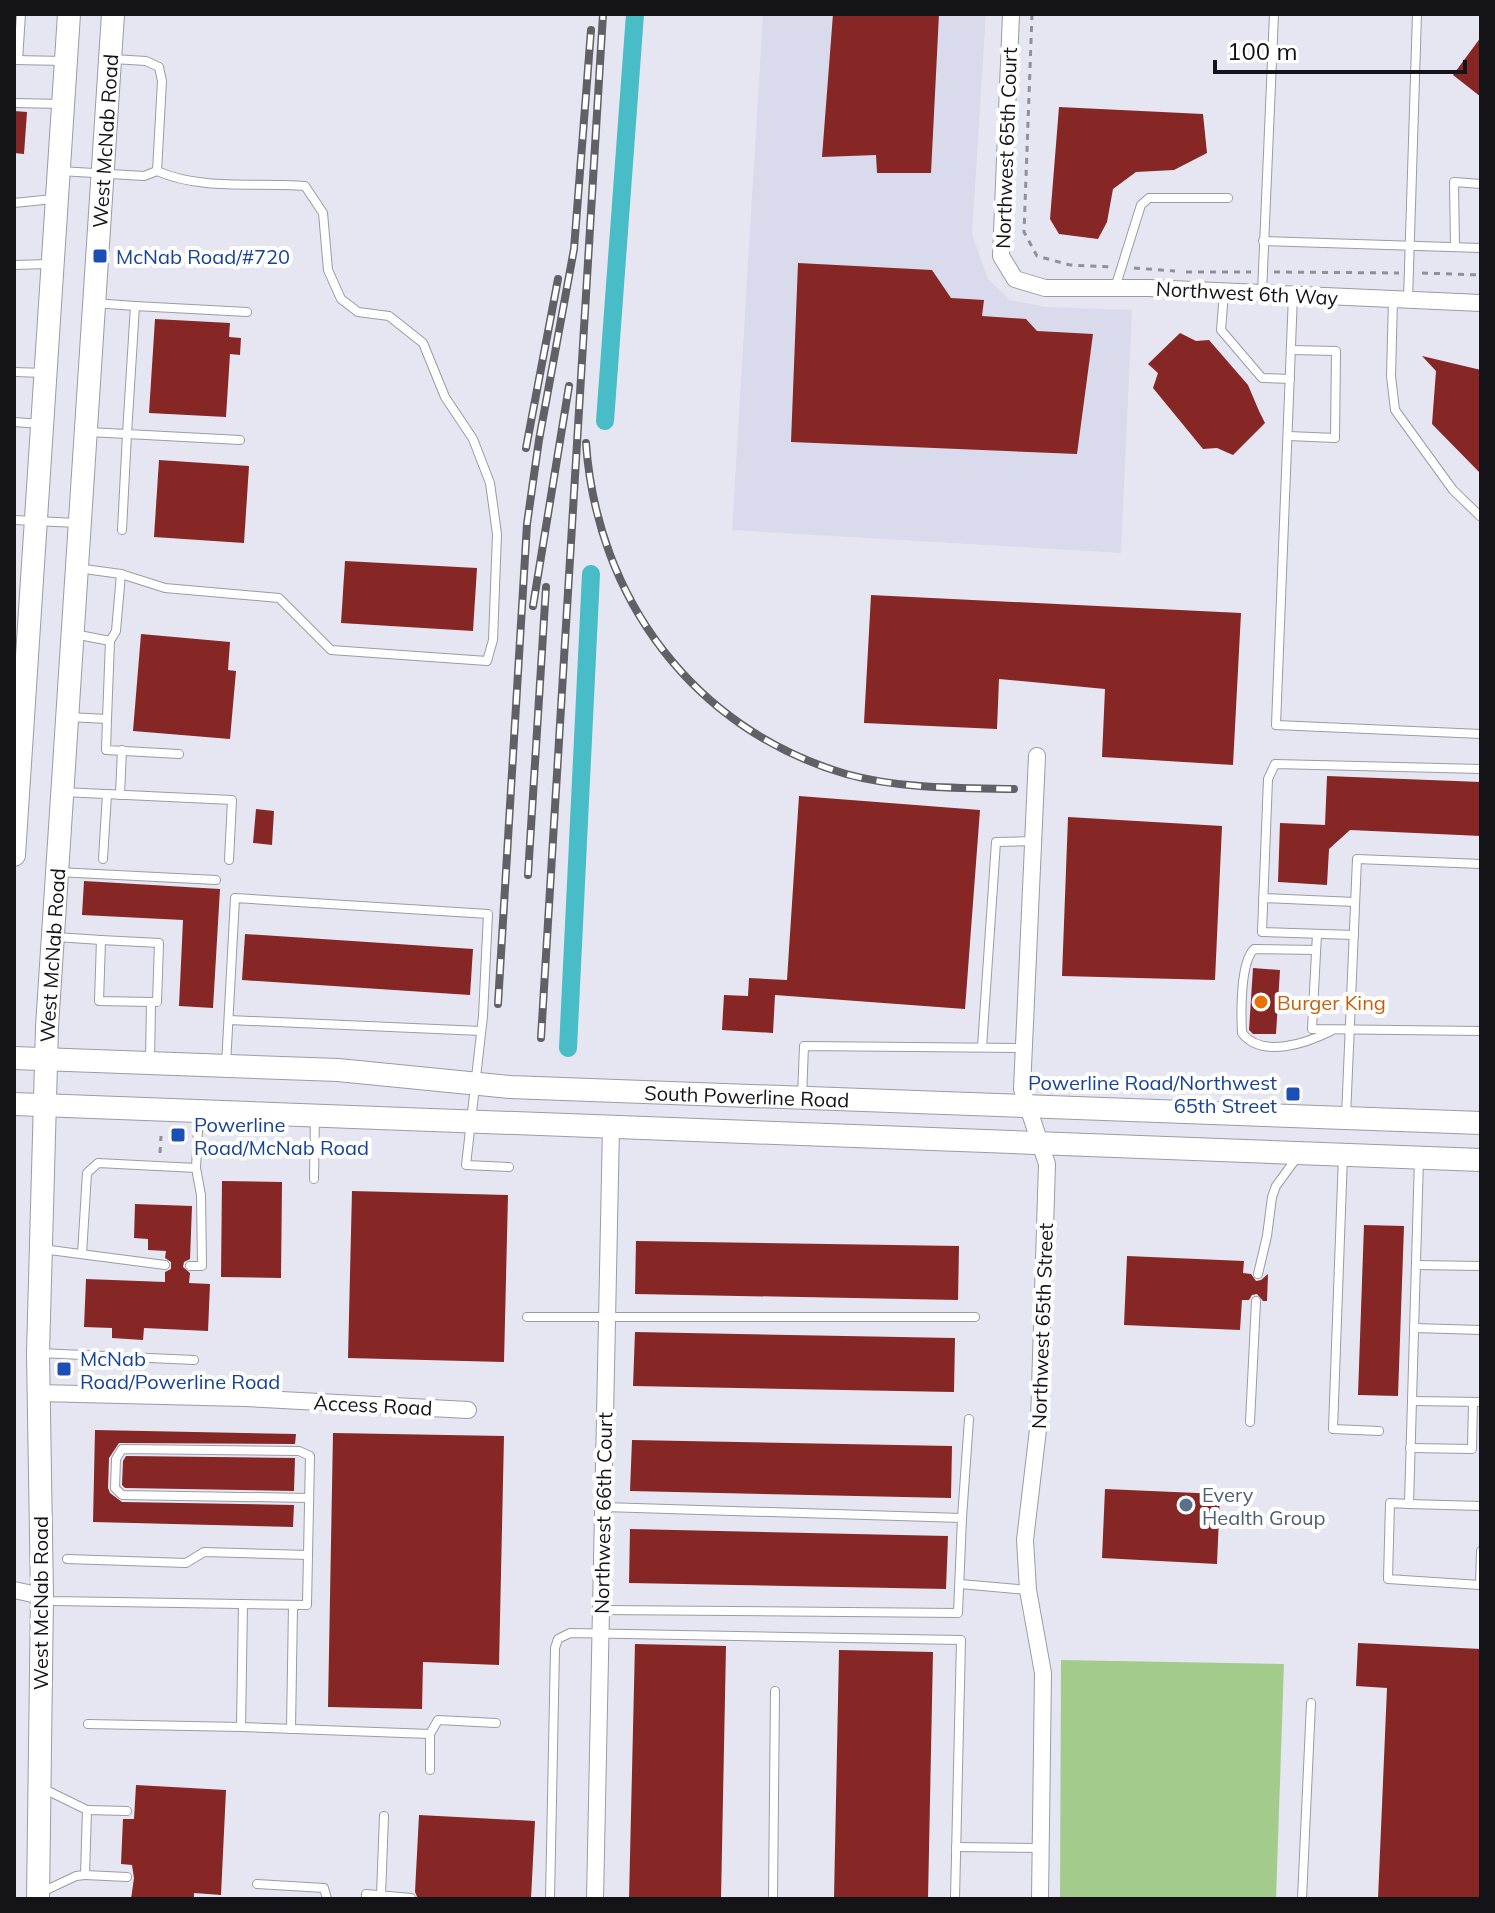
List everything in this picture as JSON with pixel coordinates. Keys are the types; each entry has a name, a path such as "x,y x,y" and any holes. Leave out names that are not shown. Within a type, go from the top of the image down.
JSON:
{"main road":[{"path":"14,855 25,520 42,424 69,14"},
{"name":"West McNab Road","path":"38,1896 42,1596 38,1353 46,1060 113,14"},
{"name":"South Powerline Road","path":"14,1058 367,1072 474,1085 1481,1123"},
{"name":"South Powerline Road","path":"14,1104 1481,1160"}],"street":[{"name":"Northwest 65th Court","path":"1011,14 1001,256 1015,279"},
{"name":"Northwest 6th Way","path":"1015,279 1045,288 1262,293 1481,303"},
{"name":"Northwest 65th Street","path":"1037,756 1022,1089 1047,1164 1039,1421 1025,1540 1028,1590 1043,1673 1040,1899"},
{"name":"Northwest 66th Court","path":"595,1899 611,1127"},
{"name":"Access Road","path":"39,1393 245,1398 468,1410"},
{"path":"14,1590 42,1596"}],"lane":[{"path":"21,14 16,60 66,61"},
{"path":"1262,293 1274,14"},
{"path":"1417,14 1408,273 1400,300 1391,376 1395,410 1453,490 1481,517"},
{"path":"110,58 146,61 159,67 162,81 157,171"},
{"path":"14,103 64,104"},
{"path":"59,171 144,176 157,171 174,179 305,186 323,213 328,270 341,299 358,312 389,316 423,343 445,397 473,439 490,483 497,534 493,640 487,661 331,650 279,598 165,588 121,574 76,568"},
{"path":"1455,247 1454,182 1481,184"},
{"path":"1115,288 1141,205 1149,198 1228,198"},
{"path":"14,203 57,199"},
{"path":"1263,241 1481,248"},
{"path":"14,265 53,263"},
{"path":"1224,292 1221,330 1262,378 1290,379"},
{"path":"1293,295 1276,725 1481,734"},
{"path":"94,303 247,312"},
{"path":"122,530 135,306"},
{"path":"1289,436 1335,438 1336,351 1291,350"},
{"path":"14,372 46,373"},
{"path":"14,422 42,424"},
{"path":"85,431 240,440"},
{"path":"25,520 79,523"},
{"path":"121,574 116,631 110,641 106,750 179,754"},
{"path":"72,634 110,641"},
{"path":"67,717 107,719"},
{"path":"120,795 122,750"},
{"path":"1354,935 1262,932 1268,779 1275,764 1481,769"},
{"path":"62,792 232,800 229,860"},
{"path":"103,859 107,794"},
{"path":"982,1047 996,842 1033,841"},
{"path":"1346,1118 1357,859 1481,864"},
{"path":"57,872 216,880"},
{"path":"226,1066 235,898 488,914 481,1031 466,1165 509,1167"},
{"path":"1263,898 1355,902"},
{"path":"1317,934 1312,1029 1481,1031"},
{"path":"52,937 159,943 157,1002 99,1001 101,940"},
{"path":"1316,950 1254,949 1249,954 1245,965 1242,1033 1257,1045 1297,1046 1333,1030"},
{"path":"150,1064 151,1002"},
{"path":"229,1020 481,1031"},
{"path":"802,1097 804,1046 1023,1048"},
{"path":"190,1266 202,1266 201,1195 196,1168 199,1110"},
{"path":"314,1179 316,1114"},
{"path":"1258,1274 1272,1197 1276,1186 1300,1153"},
{"path":"1343,1155 1333,1429 1379,1431"},
{"path":"1409,1504 1419,1158"},
{"path":"82,1254 87,1173 98,1163 196,1168"},
{"path":"41,1249 165,1265"},
{"path":"1416,1265 1481,1266"},
{"path":"1250,1422 1256,1301"},
{"path":"527,1317 975,1317"},
{"path":"1414,1328 1481,1330"},
{"path":"38,1353 194,1360"},
{"path":"1410,1448 1472,1449 1477,1402 1412,1401"},
{"path":"601,1610 958,1613 969,1419"},
{"path":"42,1596 52,1601 307,1605 310,1456 299,1451 122,1449 116,1459 115,1488 122,1495 309,1498"},
{"path":"1481,1506 1390,1503 1388,1579 1480,1585 1481,1551"},
{"path":"604,1507 962,1518"},
{"path":"67,1559 186,1563 204,1552 308,1555"},
{"path":"960,1584 1028,1590"},
{"path":"241,1727 243,1604"},
{"path":"291,1729 293,1605"},
{"path":"550,1899 555,1648 558,1639 570,1633 961,1640 955,1899"},
{"path":"773,1899 775,1691"},
{"path":"1302,1899 1311,1703"},
{"path":"430,1770 430,1734 438,1720 496,1723"},
{"path":"88,1724 430,1734"},
{"path":"39,1786 87,1810 127,1811"},
{"path":"85,1875 87,1810"},
{"path":"381,1895 384,1816"},
{"path":"956,1847 1041,1848"},
{"path":"38,1896 76,1876 127,1877"},
{"path":"257,1884 324,1888 327,1899"},
{"path":"366,1899 366,1894 411,1898"}],"path":[{"path":"1032,14 1024,232 1037,256 1070,265 1183,272 1481,275"},
{"path":"160,1153 161,1136"}],"shaded area":[{"path":"763,14 986,14 972,234 988,279 1010,300 1047,307 1132,310 1121,553 732,530"}],"green space":[{"path":"1061,1660 1284,1664 1276,1899 1060,1899"}],"building":[{"path":"833,14 939,14 931,173 877,173 876,155 822,157"},
{"path":"1481,37 1481,97 1453,75"},
{"path":"1059,107 1203,114 1207,153 1174,170 1136,172 1113,189 1107,222 1098,239 1059,234 1050,219"},
{"path":"14,111 27,112 24,154 14,153"},
{"path":"798,263 932,270 951,298 984,300 982,316 1026,319 1037,331 1093,334 1077,454 791,442"},
{"path":"155,319 230,323 229,337 241,338 240,355 230,354 226,417 149,413"},
{"path":"1180,333 1196,341 1209,340 1248,385 1265,423 1233,455 1217,448 1203,449 1153,388 1158,373 1148,364"},
{"path":"1422,356 1481,370 1481,474 1432,424 1436,371"},
{"path":"159,460 249,466 244,543 154,537"},
{"path":"345,561 477,568 473,631 341,623"},
{"path":"871,595 1241,613 1233,765 1102,757 1105,689 999,679 997,729 864,723"},
{"path":"141,634 230,642 228,670 236,671 230,739 133,731"},
{"path":"1327,776 1481,782 1481,836 1350,830 1329,849 1327,885 1278,882 1280,823 1325,825"},
{"path":"799,796 980,810 965,1009 775,995 773,1033 722,1030 724,995 748,996 749,978 787,980"},
{"path":"256,809 274,811 272,845 253,843"},
{"path":"1068,817 1222,826 1215,980 1062,976"},
{"path":"84,881 220,889 213,1008 179,1006 183,920 82,915"},
{"path":"245,934 473,949 470,995 242,980"},
{"name":"Burger King","path":"1253,968 1280,970 1276,1034 1253,1034 1249,1030"},
{"path":"222,1181 282,1182 281,1278 221,1277"},
{"path":"352,1191 508,1195 504,1362 348,1358"},
{"path":"135,1204 192,1206 190,1259 184,1262 183,1267 190,1273 189,1283 210,1284 208,1331 144,1328 143,1340 112,1338 112,1328 84,1327 86,1279 165,1282 165,1272 171,1269 171,1262 165,1258 166,1251 148,1250 148,1239 134,1238"},
{"path":"1364,1225 1404,1226 1398,1396 1358,1395"},
{"path":"636,1241 959,1246 958,1300 635,1294"},
{"path":"1127,1256 1244,1261 1243,1273 1251,1274 1256,1281 1268,1274 1267,1301 1257,1294 1249,1300 1242,1300 1240,1330 1124,1325"},
{"path":"635,1332 955,1338 954,1392 633,1386"},
{"path":"95,1430 296,1434 295,1444 119,1443 109,1458 108,1488 122,1502 294,1505 293,1527 93,1522"},
{"path":"333,1433 504,1436 499,1665 423,1662 422,1709 328,1707"},
{"path":"632,1440 952,1446 951,1498 630,1491"},
{"path":"126,1456 295,1458 294,1491 125,1488 122,1485"},
{"path":"1105,1489 1220,1494 1217,1564 1102,1558"},
{"path":"630,1529 948,1536 946,1589 629,1583"},
{"path":"1358,1643 1481,1649 1481,1899 1378,1899 1387,1688 1356,1686"},
{"path":"635,1644 726,1646 721,1899 629,1899"},
{"path":"839,1650 933,1652 928,1899 834,1899"},
{"path":"136,1785 226,1790 221,1895 194,1893 194,1899 131,1899 132,1865 121,1864 123,1819 134,1819"},
{"path":"419,1815 535,1821 531,1899 418,1899 415,1892"}],"waterway":[{"path":"605,421 635,14"},
{"path":"568,1048 591,574"}],"railway":[{"path":"541,1038 603,14"},
{"path":"498,1004 527,524 574,249 591,30"},
{"path":"526,448 558,279"},
{"path":"533,606 569,386"},
{"path":"586,443 594,500 610,554 633,604 663,650 699,690 742,725 791,753 866,779 951,788 1014,789"},
{"path":"528,875 546,587"}],"place":[{"name":"McNab Road/#720","path":"100,256"},
{"name":"Burger King","path":"1261,1002"},
{"name":"Powerline Road/Northwest 65th Street","path":"1293,1094"},
{"name":"Powerline Road/McNab Road","path":"178,1135"},
{"name":"McNab Road/Powerline Road","path":"64,1369"},
{"name":"Every Health Group","path":"1186,1505"}]}
